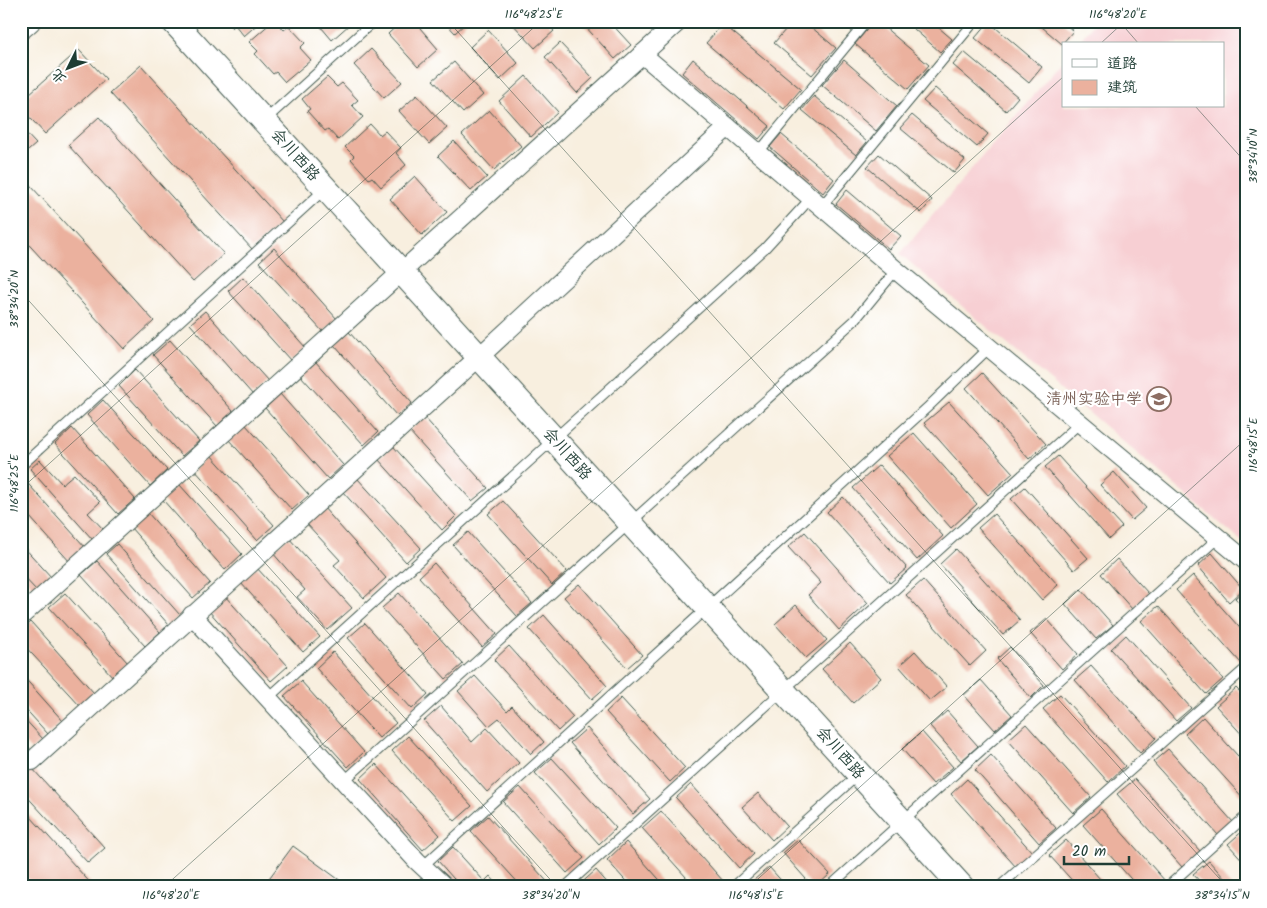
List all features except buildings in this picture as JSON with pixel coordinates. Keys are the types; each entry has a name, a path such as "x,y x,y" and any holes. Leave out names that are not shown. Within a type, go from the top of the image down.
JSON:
{"street":[{"path":"21,27 28,21"},
{"name":"会川西路","path":"173,21 962,887"},
{"path":"21,616 679,21"},
{"path":"642,54 896,270 1246,561"},
{"path":"32,761 479,357 728,127"},
{"path":"192,615 423,866 445,887"}],"lane":[{"path":"264,121 374,21"},
{"path":"758,153 867,21"},
{"path":"268,698 816,202 975,21"},
{"path":"21,466 326,188"},
{"path":"344,781 855,320 896,270"},
{"path":"423,866 929,406 989,348"},
{"path":"565,887 1080,423"},
{"path":"829,887 1218,538"},
{"path":"999,887 1246,668"},
{"path":"733,887 859,774"},
{"path":"1167,887 1246,816"}],"shaded area":[{"name":"清州实验中学","path":"1095,21 1246,21 1246,545 900,254 1062,61 1062,108 1224,108 1224,42 1079,42"}],"place":[{"name":"清州实验中学","path":"1159,399"}]}
